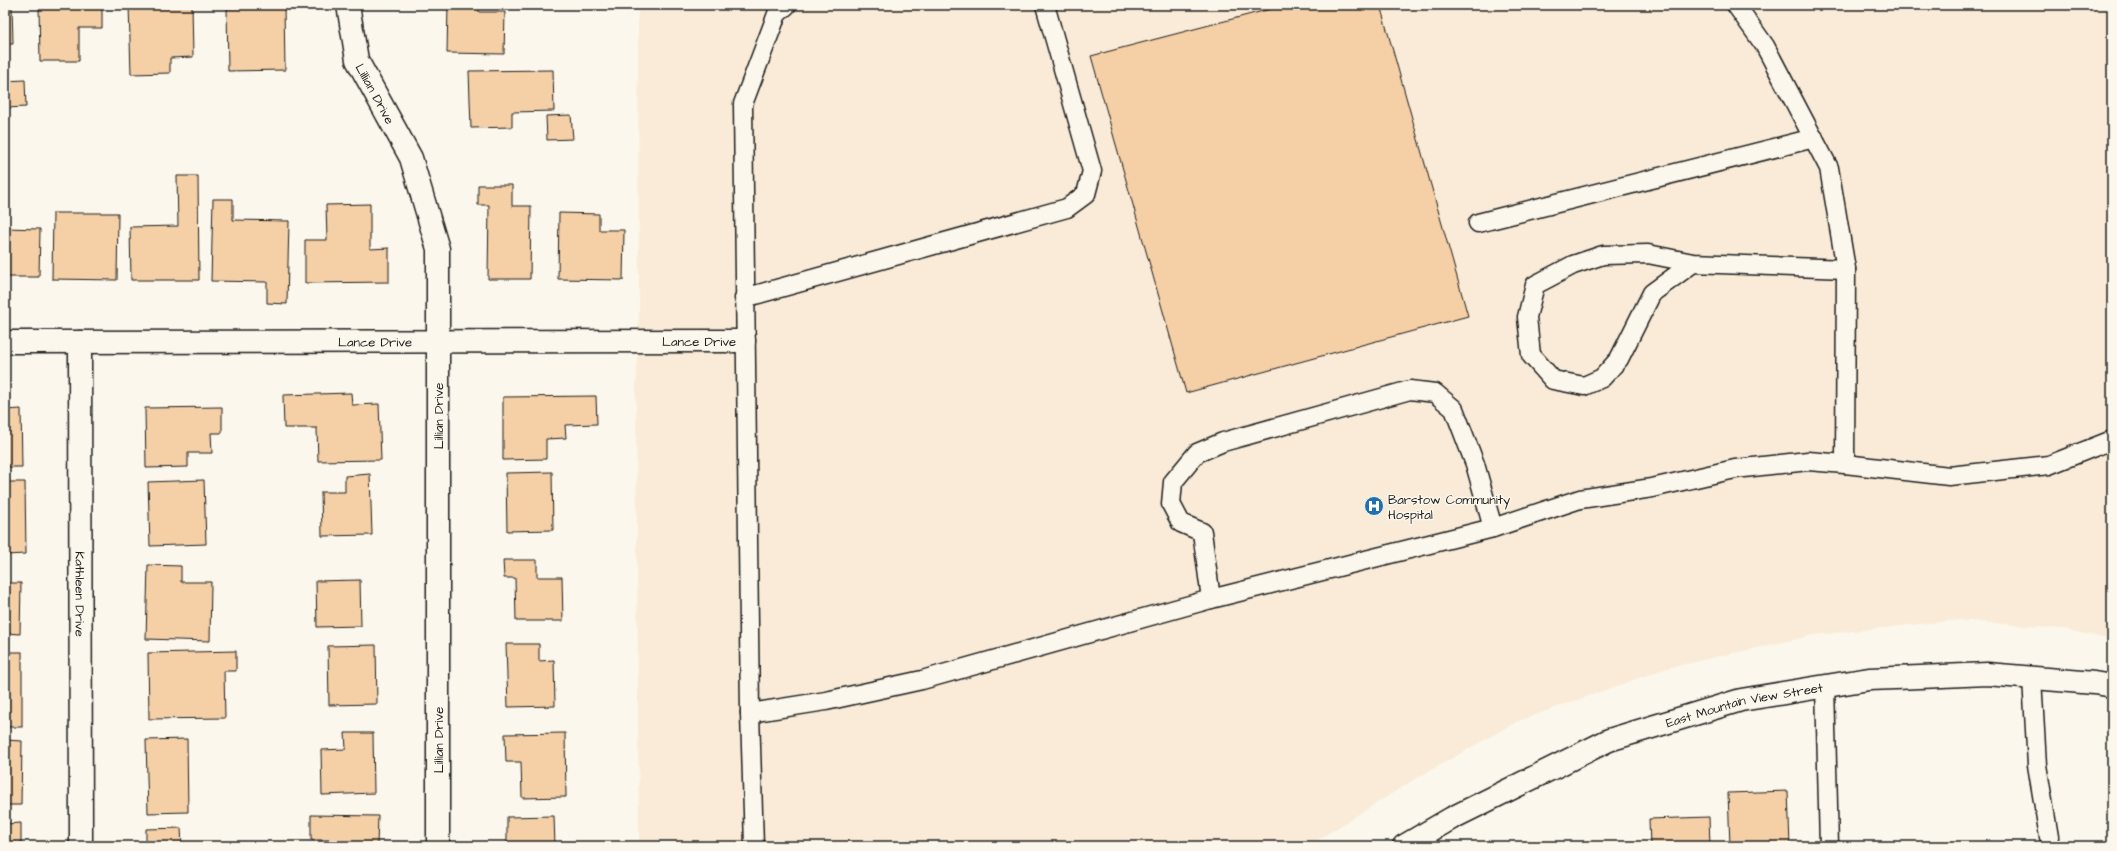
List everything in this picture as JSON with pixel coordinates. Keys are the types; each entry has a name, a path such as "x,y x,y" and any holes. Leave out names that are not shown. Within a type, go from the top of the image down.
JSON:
{"street":[{"name":"Lillian Drive","path":"348,5 357,60 411,158 438,250 438,846"},
{"name":"Lance Drive","path":"5,342 744,341"},
{"name":"Kathleen Drive","path":"80,342 81,846"},
{"name":"East Mountain View Street","path":"1404,846 1452,818 1608,740 1741,700 1825,685 1869,679 1920,676 1988,674 2112,686"}],"lane":[{"path":"754,846 750,713 742,104 777,14 787,5"},
{"path":"744,298 1067,208 1086,194 1092,171 1045,5"},
{"path":"1736,5 1765,46 1829,168 1846,269 1845,464"},
{"path":"1478,223 1814,138"},
{"path":"1693,263 1652,293 1619,359 1602,378 1584,386 1553,380 1531,355 1527,317 1535,286 1573,265 1603,255 1648,254 1693,263 1846,269"},
{"path":"1211,599 1202,532 1181,522 1171,504 1173,482 1197,453 1223,442 1410,390 1435,392 1454,409 1475,464 1493,528"},
{"path":"750,713 826,701 922,680 1211,599 1493,528 1580,499 1652,488 1734,469 1808,461 1949,476 2049,465 2112,440"},
{"path":"2032,678 2037,765 2049,837"},
{"path":"1825,685 1829,846"}],"shaded area":[{"name":"Barstow Community Hospital","path":"638,5 2112,5 2112,640 2063,629 1958,620 1814,635 1667,668 1518,721 1415,779 1308,846 639,846 636,392 639,307"}],"building":[{"path":"5,5 12,5 13,44 5,44"},
{"path":"39,5 102,5 102,28 79,28 79,61 40,61"},
{"path":"129,5 192,5 193,57 170,58 170,73 131,74"},
{"path":"284,5 285,70 228,71 227,6"},
{"path":"448,5 479,5 479,12 505,12 504,54 447,53"},
{"path":"1286,5 1380,5 1468,316 1186,393 1091,56"},
{"path":"553,70 554,111 512,112 512,127 471,128 469,71"},
{"path":"25,80 26,107 5,108 5,81"},
{"path":"571,115 573,139 547,140 546,116"},
{"path":"177,176 198,176 199,280 131,280 130,227 178,226"},
{"path":"478,185 512,185 512,206 531,206 530,279 488,279 489,205 478,205"},
{"path":"213,199 233,199 233,220 289,221 287,304 267,303 267,282 211,281"},
{"path":"370,204 370,249 389,248 389,282 305,283 305,240 327,240 326,205"},
{"path":"53,213 118,213 117,280 52,279"},
{"path":"559,213 599,214 599,230 624,230 623,280 558,279"},
{"path":"5,228 40,229 39,277 5,277"},
{"path":"351,393 352,405 379,404 381,460 318,461 317,428 284,428 283,395"},
{"path":"596,396 597,424 565,425 566,438 546,439 546,459 503,460 503,397"},
{"path":"222,407 222,433 211,433 212,453 188,453 188,467 146,468 145,408"},
{"path":"21,409 22,467 5,467 5,410"},
{"path":"552,472 553,530 507,531 506,473"},
{"path":"370,474 372,535 322,536 321,492 345,492 345,476"},
{"path":"204,480 206,544 150,546 148,482"},
{"path":"5,482 25,482 26,554 5,555"},
{"path":"503,560 537,560 537,577 562,577 563,621 516,621 515,578 504,578"},
{"path":"5,564 7,564 6,583 21,583 20,634 5,633"},
{"path":"148,565 181,566 181,582 211,582 210,641 146,639"},
{"path":"360,580 361,626 317,627 316,581"},
{"path":"506,644 539,644 539,661 554,660 555,706 508,707"},
{"path":"376,645 377,704 329,705 328,646"},
{"path":"236,651 236,671 224,671 225,718 149,719 148,653"},
{"path":"5,652 22,652 22,727 5,727"},
{"path":"345,733 373,733 374,793 322,795 321,750 346,749"},
{"path":"565,733 566,797 522,798 521,762 506,762 505,734"},
{"path":"187,739 188,812 148,813 146,740"},
{"path":"5,740 22,741 21,805 5,805"},
{"path":"1788,791 1790,846 1730,846 1728,793"},
{"path":"311,815 378,816 377,846 329,846 329,840 311,840"},
{"path":"554,816 555,846 507,846 507,817"},
{"path":"1709,817 1710,846 1650,846 1649,819"},
{"path":"21,823 21,846 5,846 5,824"},
{"path":"181,828 182,846 146,846 146,829"}],"place":[{"name":"Barstow Community Hospital","path":"1374,506"}]}
